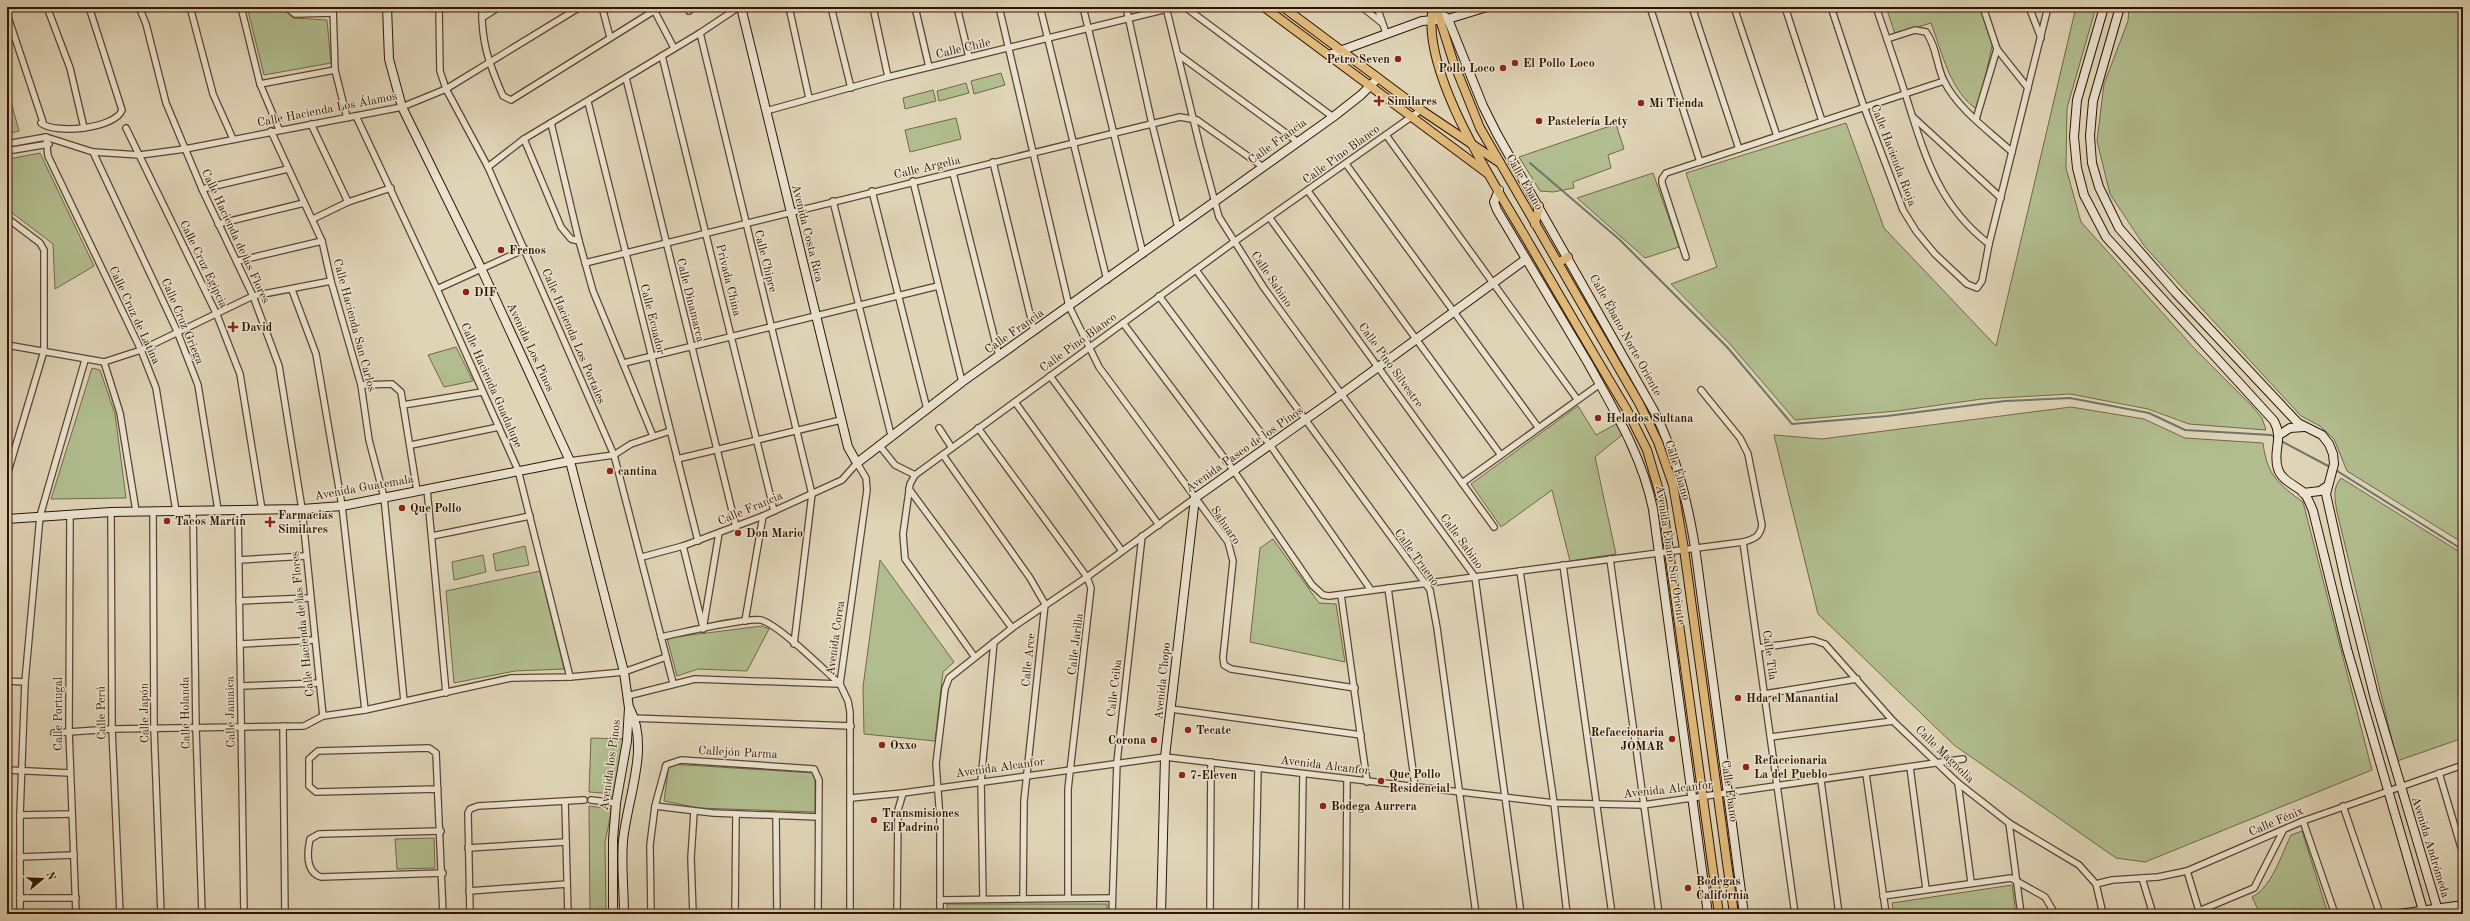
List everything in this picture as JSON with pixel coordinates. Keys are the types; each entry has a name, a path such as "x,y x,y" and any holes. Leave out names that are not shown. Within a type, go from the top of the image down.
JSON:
{"main road":[{"path":"1264,7 1490,174"},
{"path":"1283,7 1421,110 1476,149 1500,163"},
{"name":"Calle Ébano","path":"1434,12 1435,52 1443,79 1459,118 1499,190 1627,410 1647,450 1662,501 1670,550 1719,914"},
{"name":"Calle Ébano","path":"1444,20 1468,101 1480,128 1639,403 1658,442 1673,485 1723,794 1734,914"},
{"path":"1535,225 1539,206"},
{"path":"1558,263 1568,256"},
{"path":"1566,326 1575,322"}],"street":[{"path":"47,7 70,68 84,128"},
{"path":"7,14 43,122 41,123 46,127 66,131 84,128 114,119 119,116 122,107 89,7"},
{"name":"Calle Hacienda de las Flores","path":"140,7 166,104 218,224 238,261 253,296 279,366 302,509 323,716"},
{"path":"190,7 213,94 233,139"},
{"path":"241,7 260,84 279,129"},
{"path":"286,7 295,14 333,10 335,70 347,118"},
{"name":"Avenida Los Pinos","path":"387,7 389,58 402,107 482,268 570,461 624,672 629,708"},
{"name":"Calle Hacienda Los Portales","path":"439,7 440,64 446,89 488,167 614,455 642,557 673,683"},
{"path":"482,7 488,63 503,96 511,100 660,7"},
{"path":"482,18 499,7"},
{"name":"Calle Hacienda Los Álamos","path":"55,142 94,152 140,155 185,149 279,129 402,107 446,89 580,7"},
{"path":"602,7 610,37"},
{"path":"646,7 647,15"},
{"path":"488,167 524,139 588,102 740,7"},
{"name":"Avenida Costa Rica","path":"740,7 841,420 848,447 856,463"},
{"path":"789,7 809,98"},
{"path":"831,7 850,88"},
{"path":"873,7 888,77"},
{"path":"915,7 929,67"},
{"path":"957,7 969,57"},
{"name":"Sahuaro","path":"999,7 1069,306 1099,367 1232,551 1223,658 1224,665 1231,669 1355,688"},
{"path":"1040,7 1072,143 1107,280"},
{"path":"1083,7 1112,133 1143,254"},
{"path":"1126,7 1152,124 1178,228"},
{"path":"1185,7 1333,117"},
{"path":"1362,7 1382,23"},
{"path":"1377,7 1386,34"},
{"path":"1329,55 1386,34 1434,12 1444,20 1487,7"},
{"path":"1650,7 1700,162"},
{"path":"1692,7 1739,149"},
{"path":"1734,7 1777,136"},
{"path":"1785,7 1822,121"},
{"name":"Calle Hacienda Rioja","path":"1831,7 1864,107 1903,210 1916,231 1935,254 1972,287 1980,286 1982,281 1989,244 2048,7"},
{"path":"1876,7 1935,180 1950,205 1966,224 1989,244"},
{"path":"1982,7 1997,49 2028,88"},
{"path":"2029,7 2041,38"},
{"path":"2104,7 2077,100 2074,137 2077,168 2084,195 2106,237 2274,421 2280,435 2277,448 2278,469 2281,475 2304,493 2313,511 2334,600 2387,791 2424,912"},
{"path":"2120,7 2093,101 2090,136 2092,162 2099,187 2119,228 2175,292 2292,417 2304,427 2322,435 2329,444 2333,454 2334,464 2326,487 2320,490 2304,493"},
{"name":"Calle Chile","path":"766,111 888,77 1047,40 1167,8"},
{"name":"Calle Sabino","path":"1167,8 1214,203 1219,217 1264,288 1340,396 1475,577 1521,914"},
{"path":"654,10 674,48"},
{"name":"Calle Ébano Norte Oriente","path":"1434,12 1444,20 1485,110 1568,256 1668,438 1684,487 1695,547 1723,794 1744,914"},
{"path":"1887,39 1915,30 1926,32 1933,44 1944,81 1976,119 2012,152"},
{"name":"Calle Chipre","path":"700,33 812,494"},
{"path":"1976,119 1997,49"},
{"path":"1179,55 1298,142"},
{"name":"Privada China","path":"662,56 774,511"},
{"path":"260,84 335,70"},
{"name":"Calle Dinamarca","path":"626,78 736,527"},
{"name":"Calle Francia","path":"642,557 683,546 736,527 842,480 856,463 891,435 962,382 1107,280 1333,117 1378,78"},
{"path":"1686,257 1662,184 1663,175 1944,81"},
{"name":"Calle Ecuador","path":"588,102 698,541"},
{"name":"Calle Pino Blanco","path":"915,475 1159,296 1421,110"},
{"name":"Calle Hacienda Guadalupe","path":"356,116 391,188 518,470 570,677"},
{"path":"1912,116 2001,198"},
{"name":"Calle Argelia","path":"585,263 1112,133 1180,117 1193,118"},
{"path":"1193,118 1263,167"},
{"path":"551,123 579,241 596,298 653,436"},
{"path":"311,124 348,202"},
{"name":"Calle Cruz Egipcia","path":"126,128 217,315 240,374 262,510"},
{"name":"Calle Hacienda San Carlos","path":"271,131 322,241 331,281 361,385 369,440 384,497 404,701"},
{"path":"1386,135 1577,399"},
{"path":"7,144 46,137 55,142"},
{"name":"Calle Cruz de Latina","path":"46,137 48,156 141,350 156,388 176,511"},
{"path":"524,139 561,226 571,239 579,241"},
{"path":"7,151 46,145 55,142"},
{"name":"Calle Cruz Griega","path":"94,152 177,331 198,385 218,510"},
{"path":"993,162 1034,331"},
{"path":"1346,164 1455,311 1538,427"},
{"path":"202,189 288,169"},
{"path":"953,173 999,356"},
{"path":"913,181 962,382"},
{"path":"313,220 348,202 391,188"},
{"name":"Avenida Ébano Sur Oriente","path":"1499,190 1495,198 1495,205 1600,384 1638,456 1645,475 1654,508 1708,914"},
{"path":"872,191 927,409"},
{"path":"1308,191 1500,454"},
{"path":"833,201 891,435"},
{"path":"218,224 304,203"},
{"name":"Calle Pino Silvestre","path":"1269,217 1494,527"},
{"path":"7,218 43,247 44,351 7,475"},
{"path":"238,261 322,241"},
{"path":"437,289 524,249"},
{"name":"Avenida Paseo de los Pinos","path":"940,914 940,819 937,788 938,741 946,684 952,674 1045,604 1087,577 1195,498 1340,396 1526,259"},
{"name":"Calle Trueno","path":"1196,270 1304,421 1425,583 1434,605 1476,914"},
{"path":"7,345 85,360 104,362 141,350 177,331 217,315 253,296 292,290 331,281"},
{"path":"624,363 938,286"},
{"path":"292,290 316,354 342,506 364,710"},
{"path":"1159,296 1270,445 1371,590"},
{"path":"1123,323 1234,471 1312,585 1322,594 1341,595 1670,550 1743,542 1758,536 1762,525 1748,454 1740,438 1701,390"},
{"path":"20,914 20,815 25,682 40,516 85,360"},
{"path":"104,362 120,413 136,511"},
{"path":"1050,376 1159,525"},
{"path":"361,385 392,384 401,392 411,445 417,491"},
{"path":"1462,483 1500,454 1600,384"},
{"path":"403,405 482,392"},
{"path":"1015,402 1122,551"},
{"path":"677,459 841,420"},
{"path":"411,445 498,427"},
{"path":"2280,435 2290,428 2304,427"},
{"path":"939,428 952,448"},
{"name":"Calle Jarilla","path":"978,428 1087,577 1091,588 1091,602 1067,813 1068,898"},
{"name":"Avenida Guatemala","path":"7,519 136,511 262,510 342,506 518,470 614,455 631,444 670,431"},
{"path":"879,444 895,465 915,475 909,489 903,534 906,559 974,656"},
{"path":"943,455 1030,578 1045,604"},
{"name":"Avenida Corea","path":"850,914 851,726 848,701 840,684 866,490 866,478 856,463"},
{"name":"Avenida Andrómeda","path":"2326,487 2348,592 2400,786 2438,911"},
{"path":"427,489 446,693"},
{"path":"909,489 1012,628"},
{"path":"794,644 812,494"},
{"name":"Avenida Chopo","path":"1161,914 1165,757 1195,498"},
{"name":"Calle Holanda","path":"193,510 196,728 202,914"},
{"name":"Calle Jamaica","path":"238,510 244,914"},
{"name":"Calle Japón","path":"153,511 154,728 161,914"},
{"name":"Calle Perú","path":"111,512 112,728 120,914"},
{"name":"Calle Portugal","path":"70,514 69,730 76,914"},
{"path":"432,536 530,516"},
{"path":"745,621 763,516"},
{"path":"703,629 719,533"},
{"name":"Calle Ceiba","path":"1112,914 1117,762 1142,536"},
{"name":"Calle Tila","path":"1743,542 1795,914"},
{"path":"683,546 703,629"},
{"path":"239,560 306,556"},
{"path":"1610,559 1659,914"},
{"path":"1563,565 1612,914"},
{"path":"1520,571 1554,802 1567,914"},
{"path":"1388,588 1415,786"},
{"path":"1341,595 1367,782"},
{"path":"239,601 310,598"},
{"name":"Calle Arce","path":"1023,898 1026,775 1045,604"},
{"path":"661,637 745,621 762,620 794,644 840,684"},
{"path":"240,644 315,640"},
{"name":"Calle Magnolia","path":"1758,648 1819,640 1829,648 1893,720 1939,763 1958,784 2009,823 2079,865 2096,884 2103,914"},
{"path":"983,899 981,781 994,642"},
{"path":"54,733 69,730 112,728 304,726 323,716 364,710 511,678 570,677 624,672 666,657"},
{"path":"627,696 673,683 702,679 840,684"},
{"path":"1764,694 1857,679"},
{"path":"7,681 25,682"},
{"path":"241,686 319,682"},
{"name":"Avenida los Pinos","path":"624,914 623,841 638,746 629,708"},
{"path":"1171,709 1361,735"},
{"path":"631,718 851,726"},
{"name":"Avenida los Pinos","path":"613,914 613,840 616,803 631,718"},
{"path":"1771,737 1893,720"},
{"path":"282,726 285,914"},
{"path":"418,914 443,913 443,873 438,789 438,757 436,753 429,748 315,752 309,759 309,786 316,792 438,789"},
{"name":"Avenida Alcanfor","path":"850,798 903,793 1117,762 1165,757 1506,798 1554,802 1643,805 1821,781 1963,759"},
{"name":"Callejón Parma","path":"651,914 650,845 655,806 664,769 670,762 675,761 811,767 814,769 818,776 818,914"},
{"path":"1210,914 1211,762"},
{"name":"Calle Fénix","path":"2096,884 2117,879 2174,875 2187,871 2283,831 2303,821 2463,765"},
{"path":"1910,767 1926,889"},
{"path":"1255,914 1258,768"},
{"path":"7,770 70,773"},
{"path":"2439,773 2463,854"},
{"path":"1300,914 1303,774"},
{"path":"1866,774 1886,914"},
{"path":"1346,914 1347,779"},
{"path":"1821,781 1839,914"},
{"path":"1958,784 1972,882"},
{"path":"897,914 898,816 903,793"},
{"path":"470,914 468,814 472,807 584,800"},
{"path":"591,800 616,803"},
{"path":"565,802 568,914"},
{"path":"655,806 694,812 818,817"},
{"path":"2344,806 2380,914"},
{"path":"692,914 691,858 694,812"},
{"path":"20,815 72,814"},
{"path":"735,914 736,814"},
{"path":"776,816 776,914"},
{"path":"2303,821 2335,914"},
{"path":"2009,823 2021,914"},
{"path":"441,831 315,836 310,839 309,844 310,869 316,875 321,877 443,873"},
{"path":"2187,871 2200,913 2254,888 2283,831"},
{"path":"468,848 566,842"},
{"path":"20,857 74,855"},
{"path":"2142,878 2153,914"},
{"path":"1883,896 1972,882 2016,879 2045,897 2055,914"},
{"path":"469,891 567,884"},
{"path":"20,898 76,898"},
{"path":"940,900 1112,898"},
{"path":"2399,914 2438,911 2463,905"}],"green space":[{"path":"247,7 283,7 293,18 327,20 331,63 264,75"},
{"path":"1886,7 1981,7 1993,42 1978,110 1960,93 1948,71 1931,23 1895,34"},
{"path":"2076,7 2096,7 2067,108 2066,168 2081,222 2194,348 2252,406 2262,418 2266,430 2189,424 2148,409 2070,394 1982,399 1897,411 1795,420 1729,343 1671,284 1717,267 1686,173 1846,123 1884,228 1996,346"},
{"path":"2129,7 2460,7 2463,10 2463,543 2347,471 2334,439 2320,426 2301,416 2145,247 2110,194 2097,141 2104,84 2128,21"},
{"path":"1001,73 1005,85 974,94 971,81"},
{"path":"966,83 969,93 939,101 937,91"},
{"path":"7,87 19,131 7,134"},
{"path":"933,90 936,101 905,109 903,98"},
{"path":"956,118 961,139 910,152 905,130"},
{"path":"1616,124 1624,149 1608,155 1611,168 1573,182 1574,188 1553,192 1540,191 1519,157"},
{"path":"40,153 94,266 55,289 53,244 11,212 9,159"},
{"path":"1653,173 1679,247 1645,258 1577,198"},
{"path":"456,347 473,381 444,387 428,355"},
{"path":"92,368 100,370 115,414 126,498 51,499"},
{"path":"1578,406 1596,435 1616,424 1622,435 1595,457 1616,554 1570,561 1552,490 1501,527 1471,484"},
{"path":"2071,407 2144,419 2185,438 2263,443 2267,463 2275,478 2287,490 2303,502 2372,770 2145,862 2116,858 1954,745 1818,614 1774,435 1822,439"},
{"path":"2341,478 2463,554 2463,738 2397,761 2337,512 2335,490"},
{"path":"1273,539 1319,603 1336,604 1345,662 1250,642 1260,548"},
{"path":"525,546 529,565 496,571 493,554"},
{"path":"483,555 486,572 454,580 452,562"},
{"path":"880,560 954,662 943,672 935,741 864,734 863,687"},
{"path":"540,571 564,669 515,671 454,683 446,591"},
{"path":"762,626 769,629 747,671 698,669 677,676 667,638"},
{"path":"591,738 625,739 614,798 602,793 589,792"},
{"path":"669,764 815,773 815,812 699,808 664,801"},
{"path":"589,806 612,809 605,842 606,914 590,914"},
{"path":"2302,831 2328,914 2260,914 2252,897 2265,886 2280,861 2291,835"},
{"path":"434,838 435,868 397,869 395,839"},
{"path":"2012,885 2016,914 1894,914 1892,903"},
{"path":"947,904 1107,904 1107,914 947,914"}],"waterway":[{"path":"1530,163 1620,240 1727,347 1792,424 1887,416 2005,401 2070,398 2149,413 2185,430 2271,435 2276,438"},
{"path":"2281,441 2330,467"},
{"path":"2334,469 2463,550"}],"place":[{"name":"Petro Seven","path":"1398,59"},
{"name":"El Pollo Loco","path":"1515,63"},
{"name":"Pollo Loco","path":"1503,68"},
{"name":"Similares","path":"1379,101"},
{"name":"Mi Tienda","path":"1641,103"},
{"name":"Pastelería Lety","path":"1539,121"},
{"name":"Frenos","path":"501,250"},
{"name":"DIF","path":"466,292"},
{"name":"David","path":"233,327"},
{"name":"Helados Sultana","path":"1598,418"},
{"name":"cantina","path":"610,471"},
{"name":"Que Pollo","path":"402,508"},
{"name":"Tacos Martin","path":"167,521"},
{"name":"Farmacias Similares","path":"270,522"},
{"name":"Don Mario","path":"738,533"},
{"name":"Hda el Manantial","path":"1738,698"},
{"name":"Tecate","path":"1188,730"},
{"name":"Refaccionaria JOMAR","path":"1672,739"},
{"name":"Corona","path":"1154,740"},
{"name":"Oxxo","path":"882,745"},
{"name":"Refaccionaria La del Pueblo","path":"1746,767"},
{"name":"7-Eleven","path":"1182,775"},
{"name":"Que Pollo Residencial","path":"1381,781"},
{"name":"Bodega Aurrera","path":"1323,806"},
{"name":"Transmisiones El Padrino","path":"874,820"},
{"name":"Bodegas California","path":"1688,888"}]}
